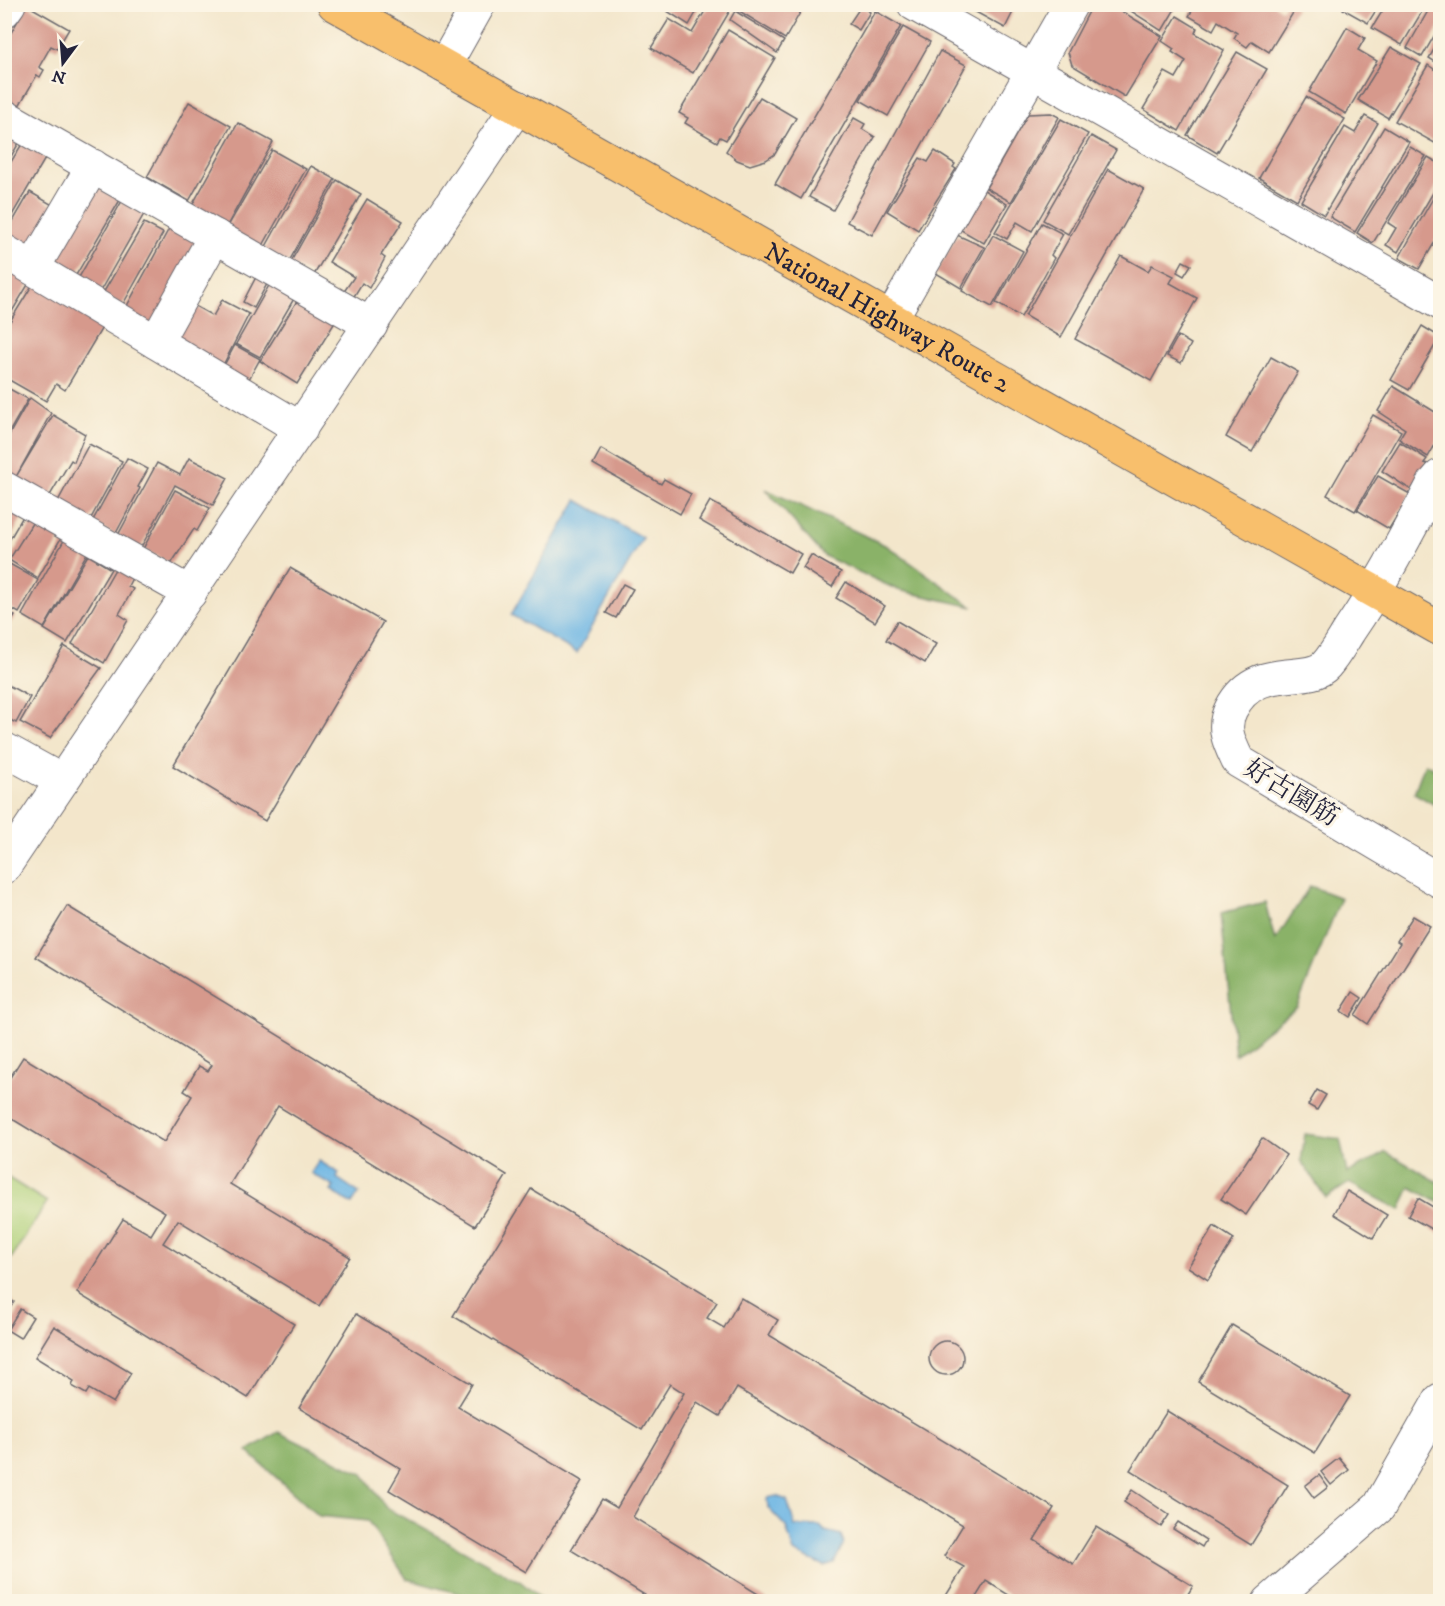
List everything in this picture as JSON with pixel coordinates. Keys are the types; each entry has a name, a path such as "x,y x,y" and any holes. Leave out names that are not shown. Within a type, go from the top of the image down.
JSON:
{"highway":[{"name":"National Highway Route 2","path":"334,4 892,317 1440,629"}],"street":[{"path":"4,11 9,4"},
{"path":"444,66 479,4"},
{"path":"914,4 1440,303"},
{"path":"892,317 1071,4"},
{"path":"4,867 517,107"},
{"path":"4,116 371,325"},
{"path":"33,268 93,166"},
{"path":"156,342 215,236"},
{"path":"4,251 300,429"},
{"name":"好古園筋","path":"1440,476 1376,592 1324,667 1308,673 1272,676 1244,691 1230,711 1226,734 1238,761 1440,881"},
{"path":"4,488 190,592"},
{"path":"4,749 62,781"},
{"path":"1269,1602 1379,1507 1440,1400"}],"green space":[{"path":"765,489 887,546 973,607 898,590 824,556"},
{"path":"1425,763 1440,771 1440,808 1414,793"},
{"path":"1310,886 1341,898 1297,1007 1235,1055 1221,913 1265,902 1275,941"},
{"path":"1305,1134 1340,1139 1347,1173 1386,1152 1440,1183 1440,1203 1410,1187 1400,1210 1349,1183 1326,1198 1301,1161"},
{"path":"5,1176 47,1202 5,1268"},
{"path":"278,1432 363,1474 386,1508 521,1582 544,1601 485,1601 407,1579 368,1521 319,1516 247,1451"}],"water":[{"path":"577,500 643,538 577,653 511,615"},
{"path":"319,1161 339,1173 337,1178 359,1193 352,1204 331,1191 334,1187 311,1173"},
{"path":"776,1496 787,1500 795,1526 820,1526 825,1531 841,1535 844,1543 834,1563 824,1566 794,1552 786,1527 768,1508 767,1498"}],"building":[{"path":"656,4 701,4 689,25"},
{"path":"709,4 734,4 693,73 651,48 669,19 692,33"},
{"path":"738,4 805,4 785,39 736,9"},
{"path":"961,4 1017,4 1005,28"},
{"path":"1093,4 1110,4 1162,36 1125,97 1072,65 1068,52"},
{"path":"1120,4 1178,4 1162,31"},
{"path":"1196,4 1273,4 1282,10 1285,4 1291,4 1296,8 1269,52 1252,41 1247,47 1234,38 1237,33 1218,21 1213,30 1189,16"},
{"path":"1346,4 1380,4 1368,23 1343,9"},
{"path":"1432,4 1440,4 1440,26 1422,57 1407,48"},
{"path":"27,5 69,29 57,49 51,46 39,67 44,70 40,77 37,75 19,106 4,98 4,45"},
{"path":"1386,5 1426,5 1402,45 1372,28"},
{"path":"861,6 870,12 859,30 849,24"},
{"path":"735,11 784,41 777,53 730,20"},
{"path":"875,11 901,26 801,199 775,184"},
{"path":"1177,16 1197,28 1195,33 1224,50 1179,131 1143,109 1165,72 1176,78 1186,61 1172,52 1174,49 1162,41"},
{"path":"903,27 930,42 888,116 860,100"},
{"path":"1347,27 1365,38 1358,50 1377,61 1346,114 1309,92"},
{"path":"728,30 775,58 726,140 720,137 717,142 685,123 688,118 679,113"},
{"path":"1440,39 1440,65 1429,58"},
{"path":"1391,47 1421,64 1388,118 1358,100"},
{"path":"940,51 966,65 872,235 847,222"},
{"path":"1237,52 1267,69 1217,153 1187,135"},
{"path":"1428,65 1440,73 1440,146 1395,121"},
{"path":"760,97 796,118 775,154 766,160 750,165 737,160 726,151"},
{"path":"1306,97 1345,119 1297,200 1259,178"},
{"path":"189,102 231,126 189,201 147,177"},
{"path":"1051,113 1059,117 1011,202 986,188 1028,114"},
{"path":"1365,116 1378,123 1324,215 1301,201 1345,127 1355,133"},
{"path":"854,118 865,124 862,129 875,137 833,210 809,197"},
{"path":"1061,119 1088,134 1032,231 1017,222 1007,239 995,232"},
{"path":"238,123 273,142 224,231 189,211"},
{"path":"1384,127 1409,142 1355,232 1330,217"},
{"path":"4,135 19,143 4,168"},
{"path":"1091,136 1116,150 1068,234 1043,220"},
{"path":"22,144 46,157 4,229 4,173"},
{"path":"1410,147 1426,156 1373,243 1357,233"},
{"path":"272,150 306,169 261,249 227,228"},
{"path":"935,151 955,164 953,167 956,169 918,230 887,211 920,158 928,162"},
{"path":"1428,157 1440,164 1440,181 1398,252 1386,245 1396,228 1388,223"},
{"path":"311,166 335,179 288,263 264,250"},
{"path":"1108,169 1144,189 1061,337 1025,316"},
{"path":"337,180 361,194 314,275 289,265"},
{"path":"88,182 120,200 72,282 41,264"},
{"path":"1440,186 1440,233 1419,269 1399,258"},
{"path":"984,190 1007,204 984,243 961,230"},
{"path":"30,192 56,207 31,250 5,235"},
{"path":"367,199 403,221 381,255 385,258 369,288 362,283 353,298 343,293 354,277 329,262"},
{"path":"122,201 144,214 99,293 77,281"},
{"path":"144,223 163,233 122,306 102,295"},
{"path":"1042,223 1063,234 1051,255 1054,258 1021,317 996,303"},
{"path":"171,225 206,245 155,333 122,315"},
{"path":"957,235 984,247 961,288 936,273"},
{"path":"993,235 1023,251 992,307 962,291"},
{"path":"1121,256 1148,271 1152,265 1174,276 1170,283 1197,298 1151,381 1075,339"},
{"path":"4,260 32,278 4,325"},
{"path":"1183,261 1191,265 1184,276 1177,272"},
{"path":"256,277 268,282 254,308 243,302"},
{"path":"36,279 106,321 65,390 56,384 46,401 4,377 4,331"},
{"path":"271,282 295,297 260,357 236,344"},
{"path":"300,296 337,319 297,384 260,361"},
{"path":"222,300 249,314 220,371 164,342 186,301 213,316"},
{"path":"1422,326 1440,337 1409,390 1391,380"},
{"path":"1178,336 1191,344 1181,363 1167,356"},
{"path":"235,345 260,359 243,390 220,373"},
{"path":"1271,357 1298,372 1252,452 1226,437"},
{"path":"4,386 28,399 4,441"},
{"path":"1393,386 1440,415 1440,436 1428,457 1399,439 1405,429 1378,411"},
{"path":"30,398 51,413 17,475 53,415 85,434 74,462 71,460 49,497 4,473 4,444"},
{"path":"1373,415 1401,431 1355,511 1327,495"},
{"path":"1400,442 1427,459 1424,463 1428,464 1411,490 1382,471"},
{"path":"89,444 122,461 90,520 57,503"},
{"path":"601,449 661,484 664,479 691,494 680,514 593,464"},
{"path":"127,458 148,469 115,535 92,522"},
{"path":"189,458 228,478 213,505 175,485 140,549 117,537 157,463 180,475"},
{"path":"1378,476 1410,494 1389,529 1357,510"},
{"path":"175,490 210,508 197,531 194,529 171,564 143,549"},
{"path":"710,501 801,554 790,573 699,520"},
{"path":"4,502 25,513 4,549"},
{"path":"36,517 64,533 38,578 9,560"},
{"path":"67,535 90,548 44,628 22,615"},
{"path":"88,555 111,569 67,643 44,629"},
{"path":"811,555 841,572 832,587 803,568"},
{"path":"8,563 38,580 19,613 4,604 4,570"},
{"path":"118,564 134,574 128,586 133,589 119,614 128,620 104,663 72,644"},
{"path":"290,568 383,622 265,821 173,766"},
{"path":"846,582 885,606 875,622 836,598"},
{"path":"623,584 633,589 616,618 606,613"},
{"path":"4,610 15,616 4,633"},
{"path":"897,621 936,644 925,663 886,640"},
{"path":"64,646 101,668 50,738 20,722"},
{"path":"4,683 30,697 16,723 4,717"},
{"path":"67,906 507,1175 475,1226 278,1106 230,1184 350,1257 319,1306 178,1220 163,1243 294,1324 248,1398 77,1293 123,1219 151,1235 165,1212 4,1114 4,1087 23,1057 164,1142 192,1096 184,1091 199,1066 208,1071 212,1065 36,957"},
{"path":"1413,916 1430,926 1368,1024 1355,1015 1400,943 1397,941"},
{"path":"1353,992 1362,998 1350,1017 1341,1011"},
{"path":"1317,1090 1326,1095 1317,1110 1308,1105"},
{"path":"1262,1138 1286,1155 1246,1215 1221,1199"},
{"path":"531,1189 717,1302 707,1318 724,1328 741,1298 778,1320 769,1335 1054,1508 1034,1540 1073,1564 1096,1527 1193,1586 1183,1602 1020,1602 986,1581 973,1602 942,1602 964,1567 944,1556 963,1525 737,1388 720,1416 697,1402 633,1517 771,1602 656,1602 571,1550 602,1499 617,1508 684,1393 670,1384 642,1430 453,1316"},
{"path":"1347,1191 1387,1215 1373,1238 1334,1214"},
{"path":"1418,1198 1440,1211 1440,1234 1408,1216"},
{"path":"1214,1226 1234,1239 1208,1280 1188,1267"},
{"path":"4,1296 14,1302 4,1317"},
{"path":"20,1309 33,1317 20,1338 7,1330"},
{"path":"356,1314 472,1384 458,1407 582,1481 526,1572 389,1490 401,1469 299,1408"},
{"path":"1232,1325 1350,1396 1315,1453 1198,1382"},
{"path":"54,1326 131,1373 113,1403 89,1389 86,1394 72,1386 74,1381 35,1357"},
{"path":"946,1341 958,1346 963,1358 958,1370 946,1375 934,1370 929,1358 934,1346"},
{"path":"1167,1411 1288,1485 1251,1545 1130,1470"},
{"path":"1339,1458 1349,1470 1331,1485 1321,1472"},
{"path":"1319,1475 1328,1487 1314,1498 1305,1486"},
{"path":"1132,1490 1169,1515 1161,1527 1124,1502"},
{"path":"1178,1522 1206,1540 1202,1547 1173,1529"}]}
